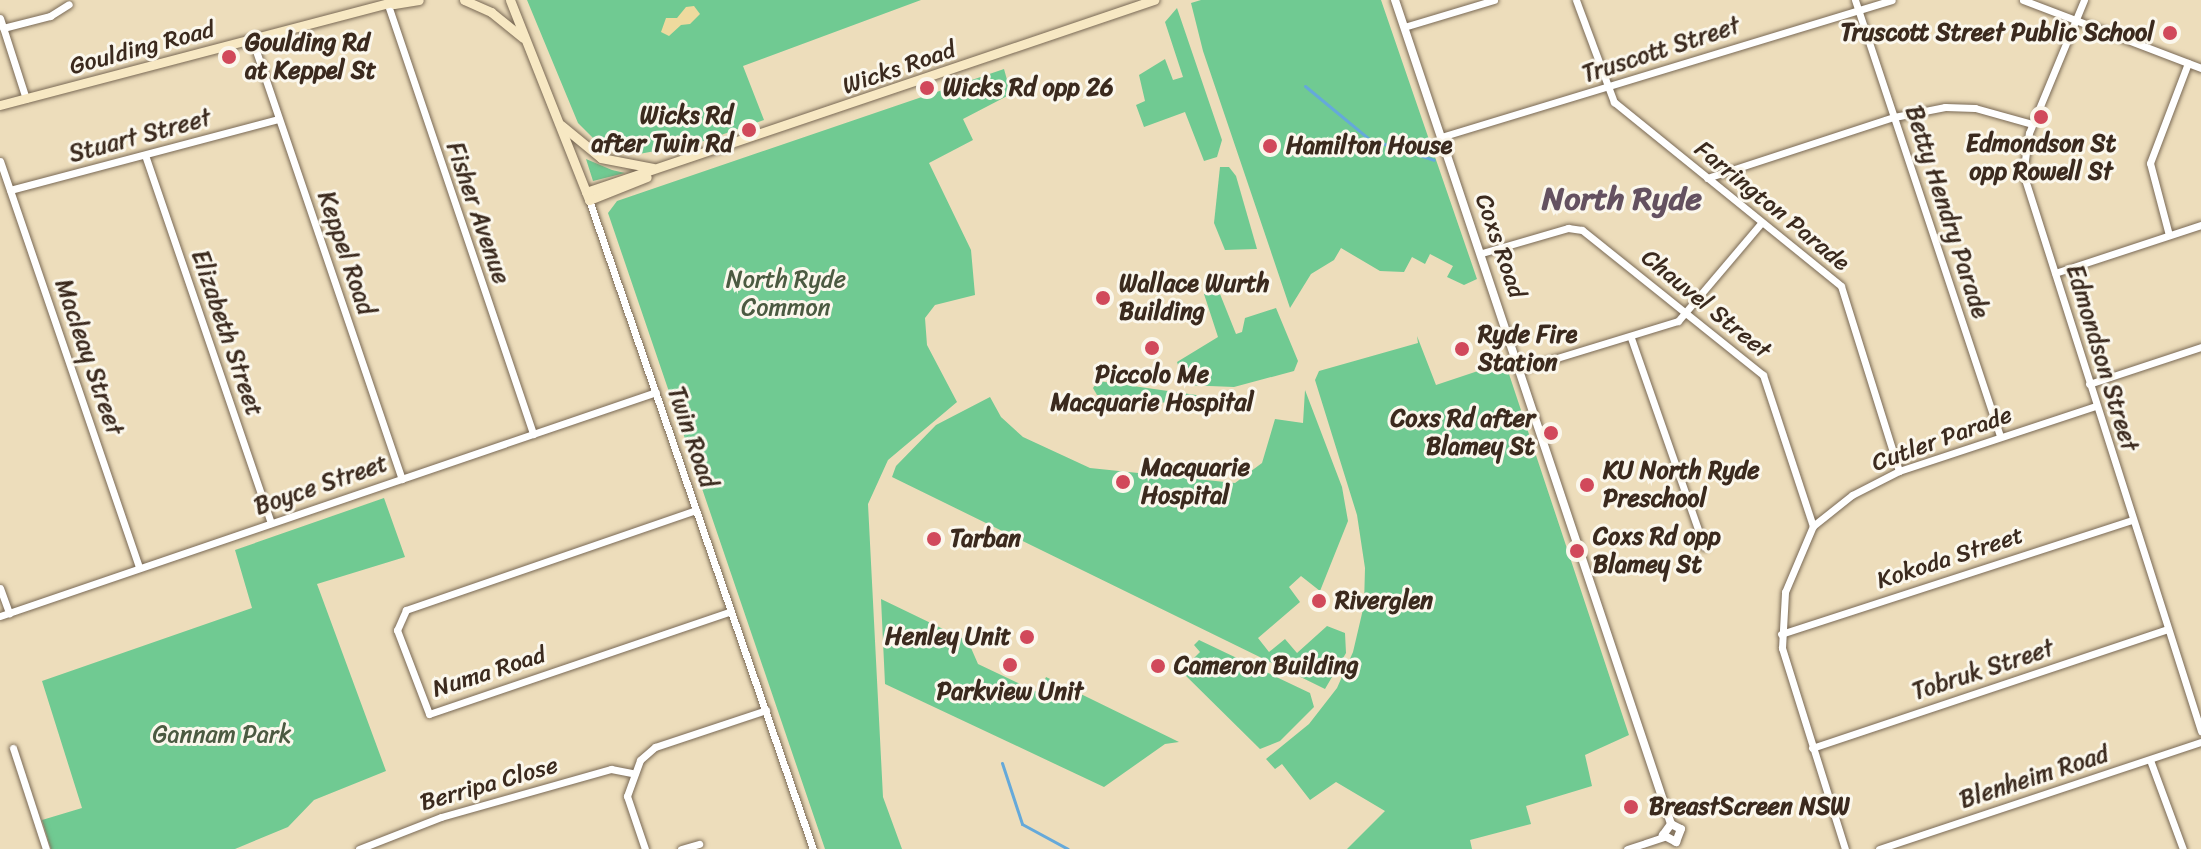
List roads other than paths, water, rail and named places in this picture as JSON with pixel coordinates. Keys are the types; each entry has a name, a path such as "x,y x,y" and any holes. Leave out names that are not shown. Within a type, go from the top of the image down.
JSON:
{"main road":[{"name":"Goulding Road","path":"388,5 400,0"},
{"name":"Goulding Road","path":"0,105 252,39 419,0"},
{"path":"464,0 481,6 526,40"},
{"name":"Twin Road","path":"510,0 588,196"},
{"name":"Wicks Road","path":"588,196 1154,0"},
{"path":"559,122 610,162 668,168"}],"street":[{"path":"351,0 356,13"},
{"name":"Coxs Road","path":"1395,0 1671,824 1681,829 1677,846"},
{"path":"1404,27 1494,0"},
{"name":"Farrington Parade","path":"1576,0 1606,89 1614,102 1841,286 1899,471"},
{"name":"Betty Hendry Parade","path":"1855,0 2000,437"},
{"name":"Truscott Street","path":"1441,137 1892,0"},
{"path":"2023,0 2077,18 2201,68"},
{"name":"Edmondson Street","path":"2084,0 2032,124 2023,173 2201,731"},
{"path":"3,28 50,16 69,4"},
{"name":"Fisher Avenue","path":"388,5 533,434"},
{"path":"0,18 26,99"},
{"name":"Keppel Road","path":"252,39 402,479"},
{"path":"2169,235 2150,163 2188,63"},
{"path":"1707,178 1894,117 1945,107 1975,108 2032,124"},
{"name":"Stuart Street","path":"10,190 279,119"},
{"name":"Elizabeth Street","path":"145,155 271,523"},
{"name":"Macleay Street","path":"0,161 139,567"},
{"name":"Twin Road","path":"588,196 813,849"},
{"path":"1521,369 1631,338 1687,313 1761,223"},
{"path":"2055,273 2201,225"},
{"name":"Chauvel Street","path":"1482,253 1575,227 1763,375 1813,526"},
{"path":"1631,338 1704,547"},
{"path":"2089,384 2201,347"},
{"name":"Boyce Street","path":"4,614 656,392"},
{"name":"Cutler Parade","path":"1845,849 1812,748 1781,634 1785,592 1813,526 1852,495 1899,471 2096,406"},
{"name":"Numa Road","path":"696,510 406,610 397,630 429,714 731,611"},
{"name":"Kokoda Street","path":"1781,634 2132,520"},
{"path":"0,588 4,614"},
{"name":"Tobruk Street","path":"1812,748 2167,629"},
{"path":"645,849 628,807 632,773 655,747 766,710"},
{"name":"Blenheim Road","path":"1879,849 2201,742"},
{"path":"13,748 46,849"},
{"path":"2150,760 2183,849"},
{"name":"Berripa Close","path":"359,849 441,817 611,769 632,773"},
{"path":"1627,849 1664,837 1671,824"},
{"path":"1664,837 1677,846"},
{"path":"681,849 699,844"}],"waterway":[{"path":"1305,86 1369,139 1434,160"},
{"path":"1002,763 1022,824 1068,849"}],"place":[{"name":"Truscott Street Public School","path":"2170,33"},
{"name":"Goulding Rd at Keppel St","path":"229,57"},
{"name":"Wicks Rd opp 26","path":"927,88"},
{"name":"Edmondson St opp Rowell St","path":"2041,117"},
{"name":"Wicks Rd after Twin Rd","path":"749,130"},
{"name":"Hamilton House","path":"1270,146"},
{"name":"Wallace Wurth Building","path":"1103,298"},
{"name":"Piccolo Me Macquarie Hospital","path":"1152,348"},
{"name":"Ryde Fire Station","path":"1462,349"},
{"name":"Coxs Rd after Blamey St","path":"1551,433"},
{"name":"Macquarie Hospital","path":"1123,482"},
{"name":"KU North Ryde Preschool","path":"1587,485"},
{"name":"Tarban","path":"934,539"},
{"name":"Coxs Rd opp Blamey St","path":"1577,551"},
{"name":"Riverglen","path":"1319,601"},
{"name":"Henley Unit","path":"1027,637"},
{"name":"Parkview Unit","path":"1010,665"},
{"name":"Cameron Building","path":"1158,666"},
{"name":"BreastScreen NSW","path":"1631,807"}],"district":[{"name":"North Ryde","path":"1622,199"}],"park label":[{"name":"North Ryde Common","path":"786,294"},
{"name":"Gannam Park","path":"222,735"}]}
